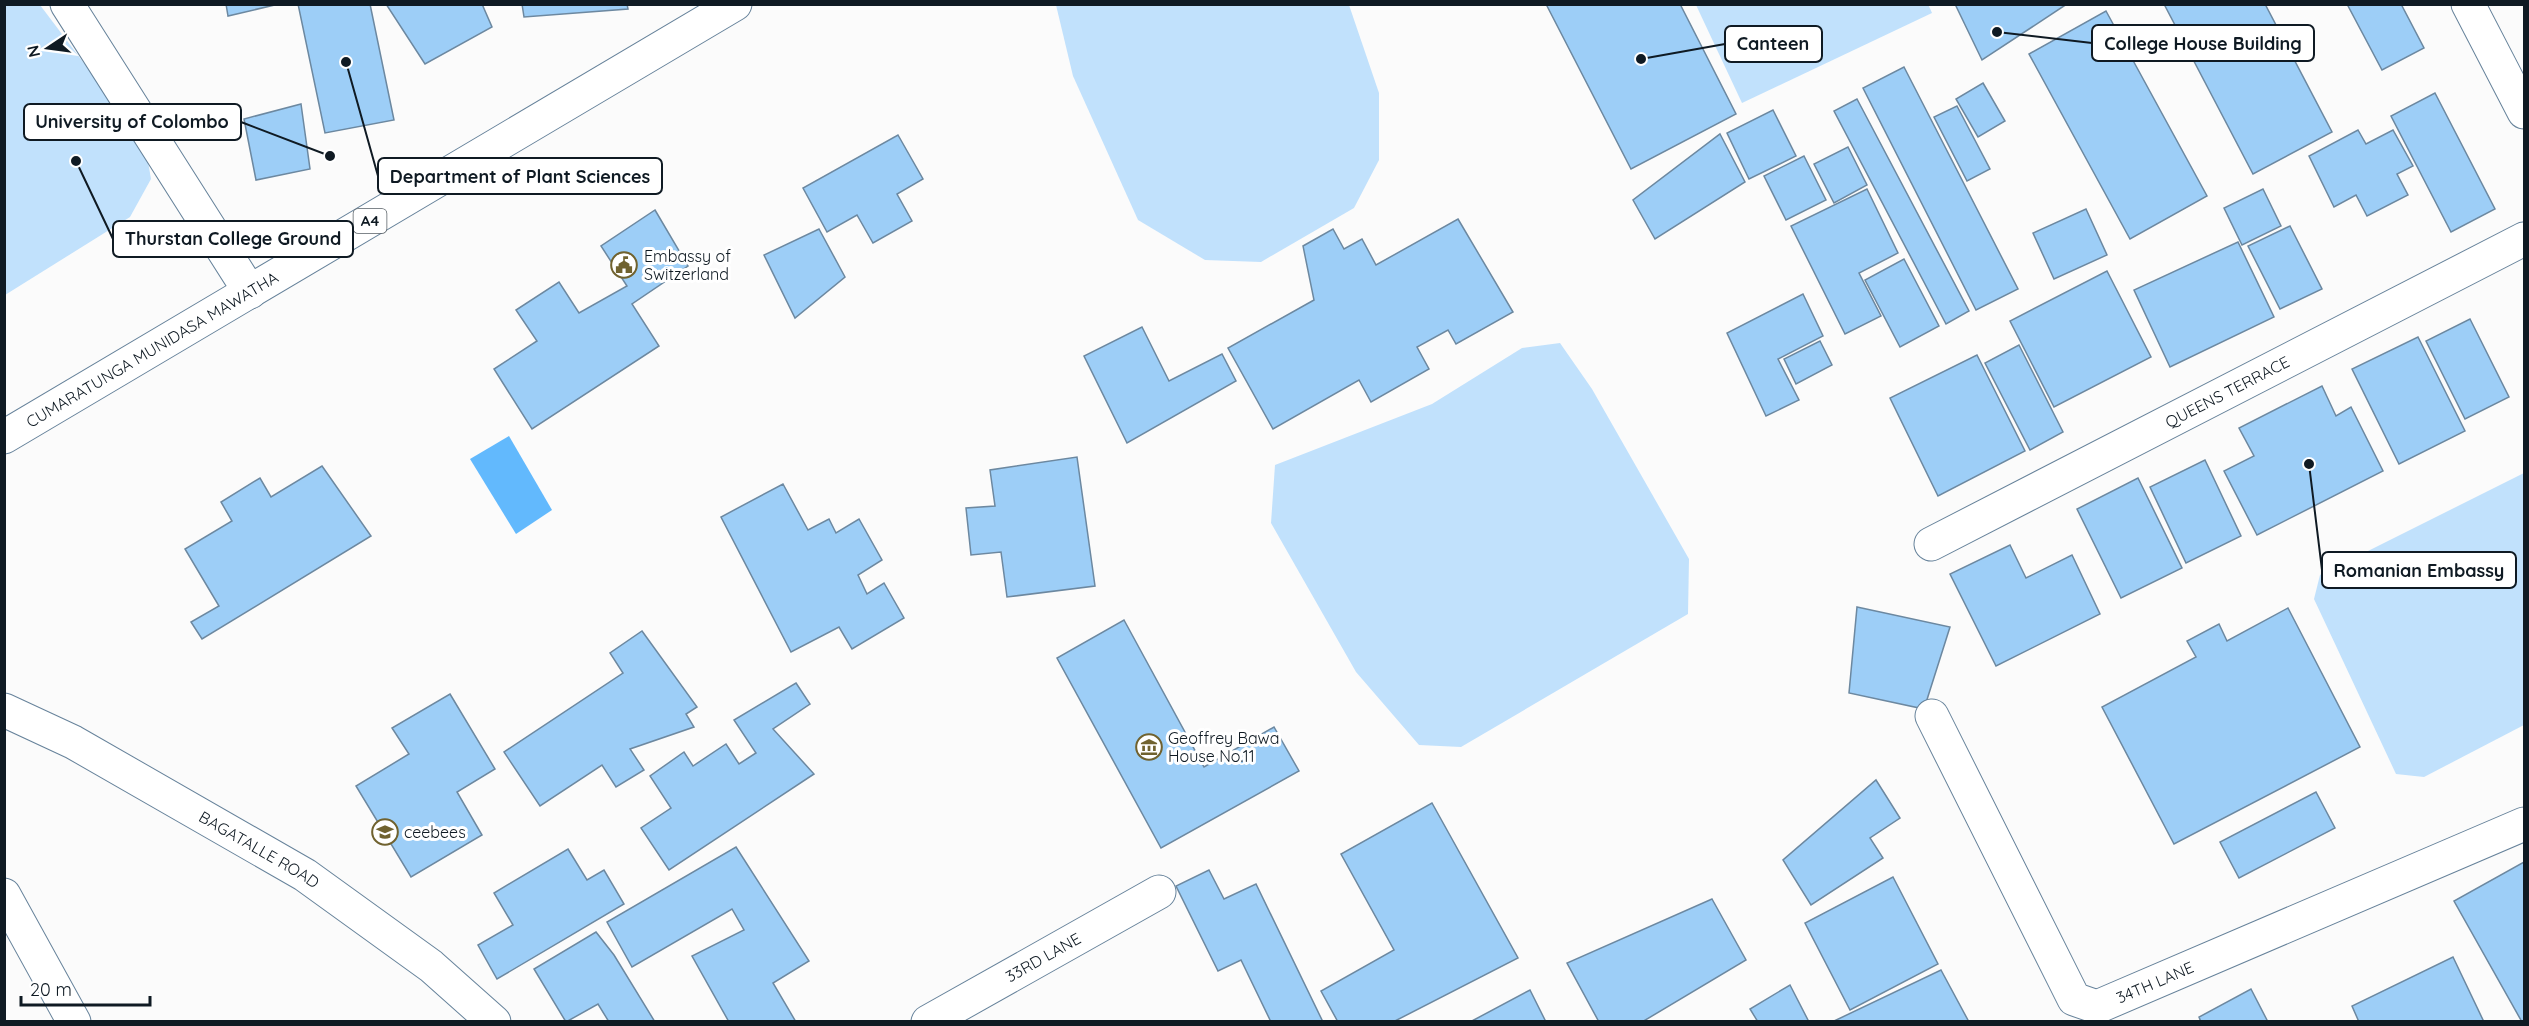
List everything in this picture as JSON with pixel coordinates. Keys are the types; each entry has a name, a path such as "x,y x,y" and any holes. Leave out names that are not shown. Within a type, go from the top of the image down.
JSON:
{"main road":[{"path":"67,4 250,292"},
{"name":"CUMARATUNGA MUNIDASA MAWATHA","path":"4,437 735,4"},
{"path":"2468,4 2521,96"},
{"name":"QUEENS TERRACE","path":"1931,544 2524,239"},
{"name":"BAGATALLE ROAD","path":"4,710 73,742 305,875 431,966 494,1022"},
{"name":"34TH LANE","path":"1932,716 2074,999 2097,1007 2524,824"},
{"name":"33RD LANE","path":"928,1022 1159,892"},
{"path":"4,895 74,1022"}],"shaded area":[{"path":"1928,4 1932,13 1742,103 1696,5"},
{"path":"5,5 40,5 145,144 151,179 130,217 5,295"},
{"path":"1056,5 1349,5 1379,93 1379,160 1354,208 1261,262 1205,260 1138,220 1073,76"},
{"path":"1560,343 1592,389 1689,559 1688,614 1461,747 1419,745 1356,672 1271,523 1275,465 1432,404 1522,348"},
{"path":"2524,473 2524,725 2424,777 2396,774 2314,599 2320,575"}],"water":[{"path":"509,436 552,510 516,534 470,459"}],"building":[{"path":"226,4 279,4 228,16"},
{"path":"298,4 370,4 394,120 325,133"},
{"path":"386,4 482,4 492,27 425,64"},
{"path":"522,4 627,4 628,9 524,17"},
{"path":"1546,4 1680,4 1736,114 1631,169"},
{"path":"1955,4 2067,4 1982,60"},
{"path":"2164,4 2265,4 2332,132 2253,174"},
{"path":"2347,4 2401,4 2424,48 2382,70"},
{"path":"2106,11 2207,196 2130,239 2029,54"},
{"path":"1904,67 2018,289 1976,310 1863,88"},
{"path":"1983,83 2005,121 1978,137 1956,99"},
{"path":"2435,93 2495,209 2451,232 2391,116"},
{"path":"1857,99 1969,311 1946,324 1834,111"},
{"path":"301,104 310,169 256,180 244,119"},
{"path":"1957,106 1990,169 1967,181 1934,117"},
{"path":"1773,110 1796,156 1749,179 1727,133"},
{"path":"2358,130 2366,144 2393,130 2413,166 2397,174 2408,195 2367,216 2356,195 2334,207 2309,156"},
{"path":"1720,134 1745,182 1655,239 1633,200"},
{"path":"898,135 923,179 897,194 912,221 873,243 857,215 827,232 803,188"},
{"path":"1848,147 1867,185 1834,203 1814,164"},
{"path":"1804,156 1826,200 1786,220 1764,176"},
{"path":"1867,189 1898,253 1859,273 1881,316 1845,334 1791,226"},
{"path":"2263,189 2281,226 2242,245 2224,208"},
{"path":"2086,209 2107,255 2054,279 2033,233"},
{"path":"655,210 688,266 632,304 659,346 532,429 494,369 537,341 516,310 559,282 579,313 627,286 601,246"},
{"path":"1458,219 1513,312 1456,344 1448,330 1417,347 1429,369 1371,402 1359,380 1273,429 1228,348 1314,300 1303,246 1333,229 1344,249 1362,239 1376,265"},
{"path":"2290,226 2322,289 2280,309 2248,246"},
{"path":"819,229 845,277 795,318 764,255"},
{"path":"2238,242 2274,317 2170,367 2134,290"},
{"path":"1904,259 1939,326 1900,347 1865,280"},
{"path":"2107,271 2151,357 2054,407 2010,321"},
{"path":"1803,294 1823,336 1778,359 1799,400 1766,416 1727,333"},
{"path":"2470,319 2509,397 2465,419 2426,341"},
{"path":"1142,327 1169,381 1222,354 1236,381 1127,443 1084,356"},
{"path":"2418,337 2465,431 2399,464 2352,369"},
{"path":"1820,341 1832,365 1796,384 1784,359"},
{"path":"2019,345 2063,432 2030,450 1985,363"},
{"path":"1977,355 2025,451 1938,496 1890,398"},
{"path":"2322,386 2336,416 2351,407 2383,471 2257,535 2224,471 2254,456 2239,428"},
{"path":"1077,457 1095,586 1007,597 1001,552 971,555 966,508 995,506 990,470"},
{"path":"2205,460 2241,536 2186,563 2150,487"},
{"path":"322,466 371,536 202,639 191,622 219,606 185,549 232,521 221,502 260,478 271,497"},
{"path":"2138,478 2182,568 2121,598 2077,509"},
{"path":"783,484 808,530 829,519 836,533 859,519 882,560 858,575 867,594 884,583 904,618 852,649 839,627 791,652 721,517"},
{"path":"2010,545 2026,578 2072,555 2100,614 1996,666 1950,574"},
{"path":"1857,607 1950,627 1924,709 1849,693"},
{"path":"2288,608 2360,747 2174,844 2102,707 2196,657 2187,641 2219,624 2227,641"},
{"name":"Geoffrey Bawa House No.11","path":"1124,620 1204,767 1274,727 1299,771 1161,848 1057,658"},
{"path":"642,631 697,707 686,714 694,727 630,749 644,770 616,787 602,765 540,806 504,752 623,673 610,653"},
{"path":"796,683 810,704 773,729 814,774 669,870 641,828 671,808 650,776 684,752 693,766 726,744 739,764 756,753 734,720"},
{"path":"450,694 495,769 457,792 482,835 411,877 356,786 409,754 392,728"},
{"path":"1876,780 1900,818 1870,838 1883,858 1811,905 1783,860"},
{"path":"2316,792 2335,828 2239,878 2220,842"},
{"path":"1432,803 1518,958 1393,1022 1338,1022 1321,991 1394,950 1341,854"},
{"path":"736,847 809,961 773,983 796,1022 729,1022 692,956 744,930 732,909 632,967 607,922"},
{"path":"568,849 587,880 604,870 624,904 497,979 478,945 513,925 494,893"},
{"path":"2524,862 2524,1022 2522,1022 2454,901"},
{"path":"1209,870 1224,899 1256,884 1323,1022 1271,1022 1241,960 1218,971 1176,886"},
{"path":"1893,877 1938,964 1850,1010 1805,923"},
{"path":"1712,899 1746,960 1642,1022 1599,1022 1567,963"},
{"path":"596,932 614,955 655,1022 609,1022 598,1004 566,1022 534,969"},
{"path":"2453,957 2484,1022 2359,1022 2352,1006"},
{"path":"1941,970 1969,1022 1832,1022"},
{"path":"1790,985 1809,1022 1758,1022 1750,1009"},
{"path":"2251,989 2268,1022 2201,1022 2199,1017"},
{"path":"1530,990 1546,1022 1470,1022"}],"place":[{"name":"College House Building","path":"1997,32"},
{"name":"Canteen","path":"1641,59"},
{"name":"Department of Plant Sciences","path":"346,62"},
{"name":"University of Colombo","path":"330,156"},
{"name":"Thurstan College Ground","path":"76,161"},
{"name":"Embassy of Switzerland","path":"624,265"},
{"name":"Romanian Embassy","path":"2309,464"},
{"name":"Geoffrey Bawa House No.11","path":"1149,747"},
{"name":"ceebees","path":"385,832"}]}
